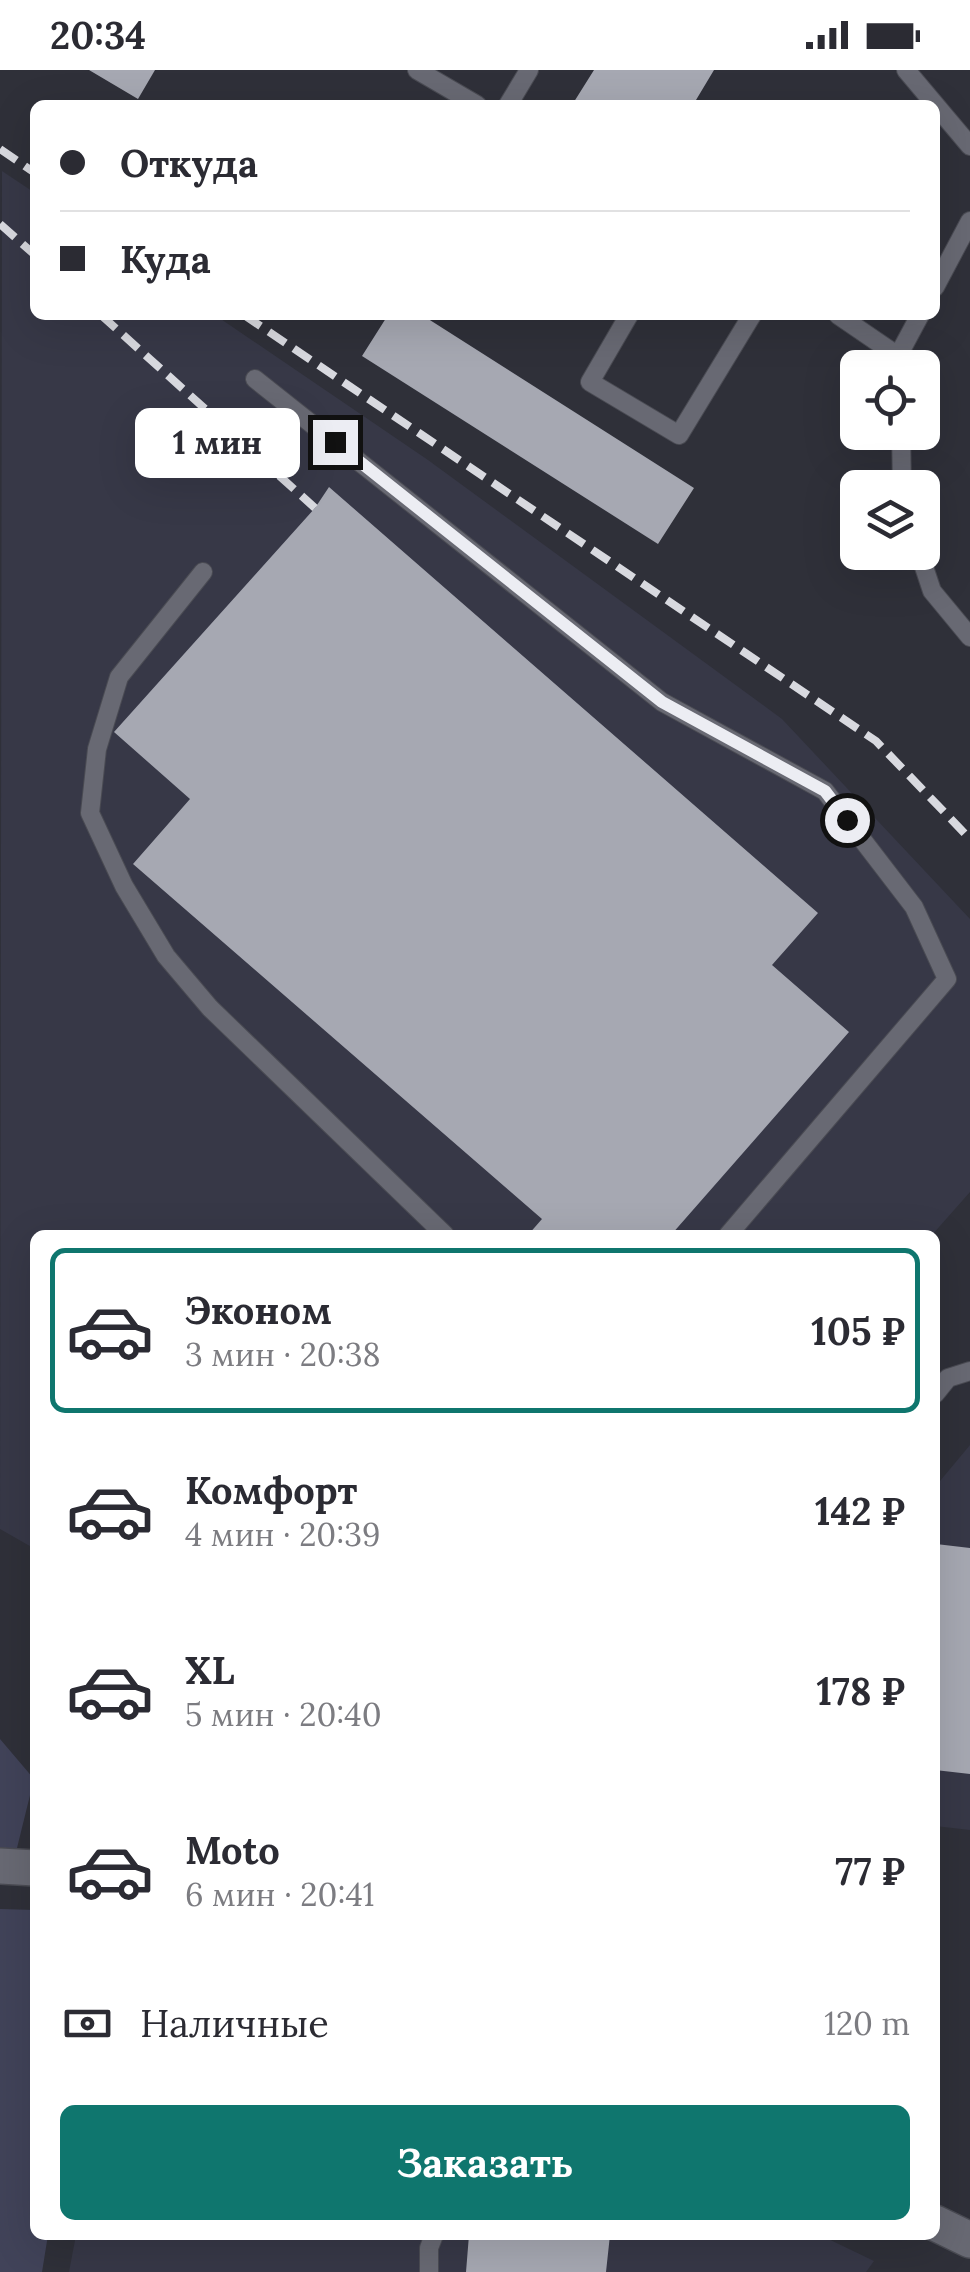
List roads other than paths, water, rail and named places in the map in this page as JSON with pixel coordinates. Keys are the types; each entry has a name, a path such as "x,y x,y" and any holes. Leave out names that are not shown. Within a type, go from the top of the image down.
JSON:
{"street":[{"path":"0,1866 30,1868"},
{"path":"940,2225 970,2240"}],"lane":[{"path":"417,70 468,100"},
{"path":"511,100 529,70"},
{"path":"906,70 931,100"},
{"path":"940,110 970,146"},
{"path":"940,278 970,222"},
{"path":"626,320 590,382 679,435 749,320"},
{"path":"844,320 883,350"},
{"path":"904,350 918,320"},
{"path":"255,379 662,702 825,791 914,907 946,979 732,1230"},
{"path":"924,570 932,591 970,637"},
{"path":"203,572 118,677 97,749 90,813 124,886 166,956 198,995 441,1230"},
{"path":"940,1388 948,1378 970,1371"},
{"path":"430,2272 432,2240"}],"railway":[{"path":"0,149 30,170"},
{"path":"0,224 30,251"},
{"path":"107,320 315,508"},
{"path":"251,320 876,741 970,839"}]}
